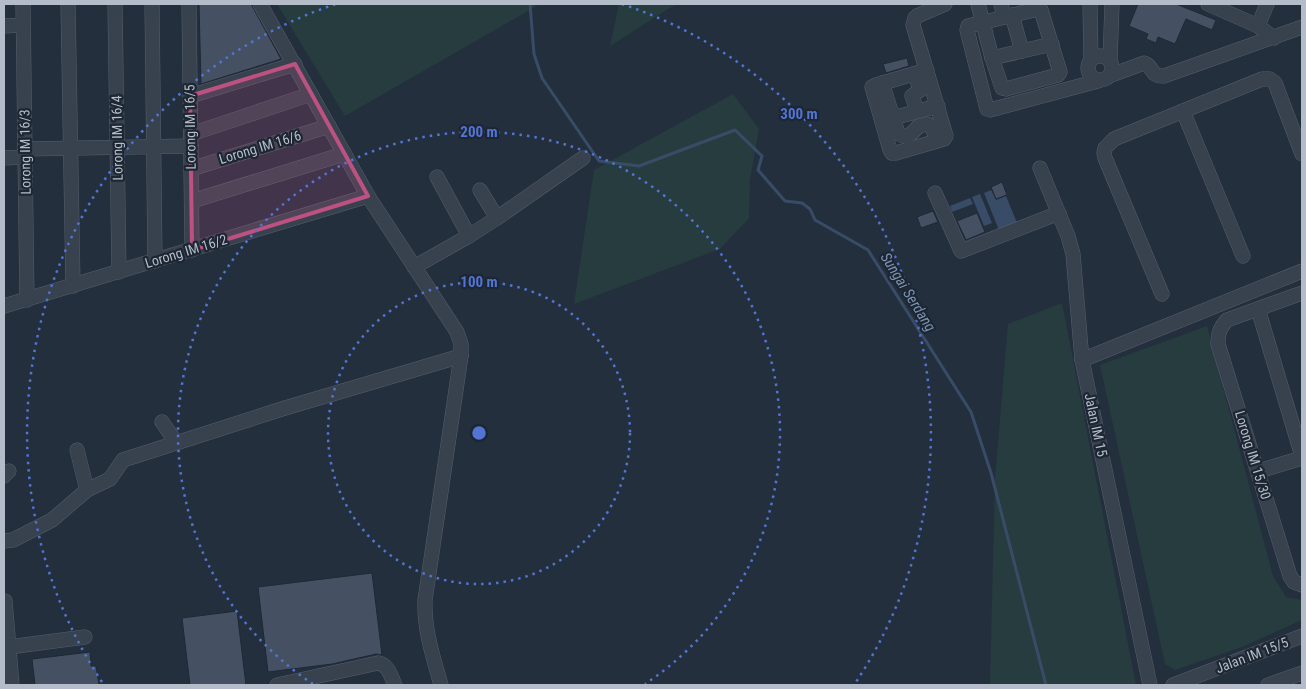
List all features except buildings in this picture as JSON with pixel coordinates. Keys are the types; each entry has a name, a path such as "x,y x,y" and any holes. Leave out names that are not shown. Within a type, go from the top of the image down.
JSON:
{"street":[{"name":"Lorong IM 16/3","path":"23,4 27,300"},
{"path":"68,4 73,286"},
{"name":"Lorong IM 16/4","path":"115,4 119,272"},
{"path":"152,4 156,261"},
{"name":"Lorong IM 16/5","path":"189,4 192,250"},
{"path":"260,4 368,196 457,332 461,344 461,356 425,600 424,619 427,636 441,685"},
{"path":"917,112 912,96 920,90 921,72 913,21 918,16 946,4"},
{"path":"978,4 982,23 1000,86 1006,89 1060,74 1043,12 1038,9 1025,8 1006,12 982,23 968,26 967,30 988,110 1104,78 1144,63 1149,65 1158,76 1164,76 1302,27"},
{"path":"1090,4 1091,60 1088,67 1089,74 1095,80 1104,78 1112,70 1110,61 1112,4"},
{"path":"1208,4 1258,26 1274,38"},
{"path":"1258,26 1267,4"},
{"path":"1006,12 1022,51"},
{"path":"4,26 23,25"},
{"path":"992,58 1052,44"},
{"path":"1091,60 1102,56 1110,61"},
{"path":"190,96 295,64"},
{"path":"921,72 882,83 874,86 872,90 887,120 900,135 909,136 919,126 927,124 932,127 937,141"},
{"path":"882,83 893,101 887,120 890,150 892,153 896,153 946,138 947,134 938,106 921,72"},
{"path":"1162,294 1104,153 1108,143 1262,79 1270,79 1275,83 1302,154"},
{"path":"4,158 25,153 70,148 154,147 191,140 311,94"},
{"path":"887,120 938,106"},
{"path":"1184,111 1243,256"},
{"name":"Lorong IM 16/6","path":"191,169 329,126"},
{"path":"192,201 344,154"},
{"path":"414,267 497,218 583,158"},
{"name":"Jalan IM 15","path":"1040,168 1074,254 1082,360 1150,685"},
{"path":"437,177 469,236"},
{"path":"480,190 497,218"},
{"path":"935,193 960,251 1059,213"},
{"name":"Lorong IM 16/2","path":"4,306 368,196"},
{"path":"1082,360 1302,271"},
{"path":"1259,471 1302,457 1258,309 1302,293"},
{"name":"Lorong IM 15/30","path":"1258,309 1227,320 1220,328 1218,344 1259,471 1290,576 1294,582 1302,585"},
{"path":"4,541 13,540 52,520 87,490 110,480 123,460 285,408 461,356"},
{"path":"162,422 176,442"},
{"path":"77,450 87,490"},
{"path":"5,601 12,685"},
{"name":"Jalan IM 15/5","path":"1173,685 1302,636"},
{"path":"9,647 85,637"},
{"path":"278,685 378,663 383,664 387,668 395,685"},
{"path":"1270,685 1302,673"}],"highlighted area":[{"path":"295,64 368,196 192,250 190,96"}],"green space":[{"path":"277,4 540,4 345,116"},
{"path":"619,4 676,4 610,46"},
{"path":"733,94 759,129 750,180 749,218 720,249 574,304 594,170"},
{"path":"1062,303 1136,685 990,685 995,478 1008,324"},
{"path":"1207,326 1273,576 1286,597 1302,600 1302,620 1242,647 1175,670 1165,664 1100,365"}],"water":[{"path":"991,190 996,200 1006,196 1017,223 999,230 984,193"},
{"path":"980,194 992,223 984,226 972,197"},
{"path":"970,198 973,204 952,212 950,206"}],"waterway":[{"name":"Sungai Serdang","path":"530,4 534,54 542,78 599,161 639,166 735,130 762,156 758,170 785,201 802,203 810,209 815,220 868,250 971,412 991,473 1046,685"}]}
